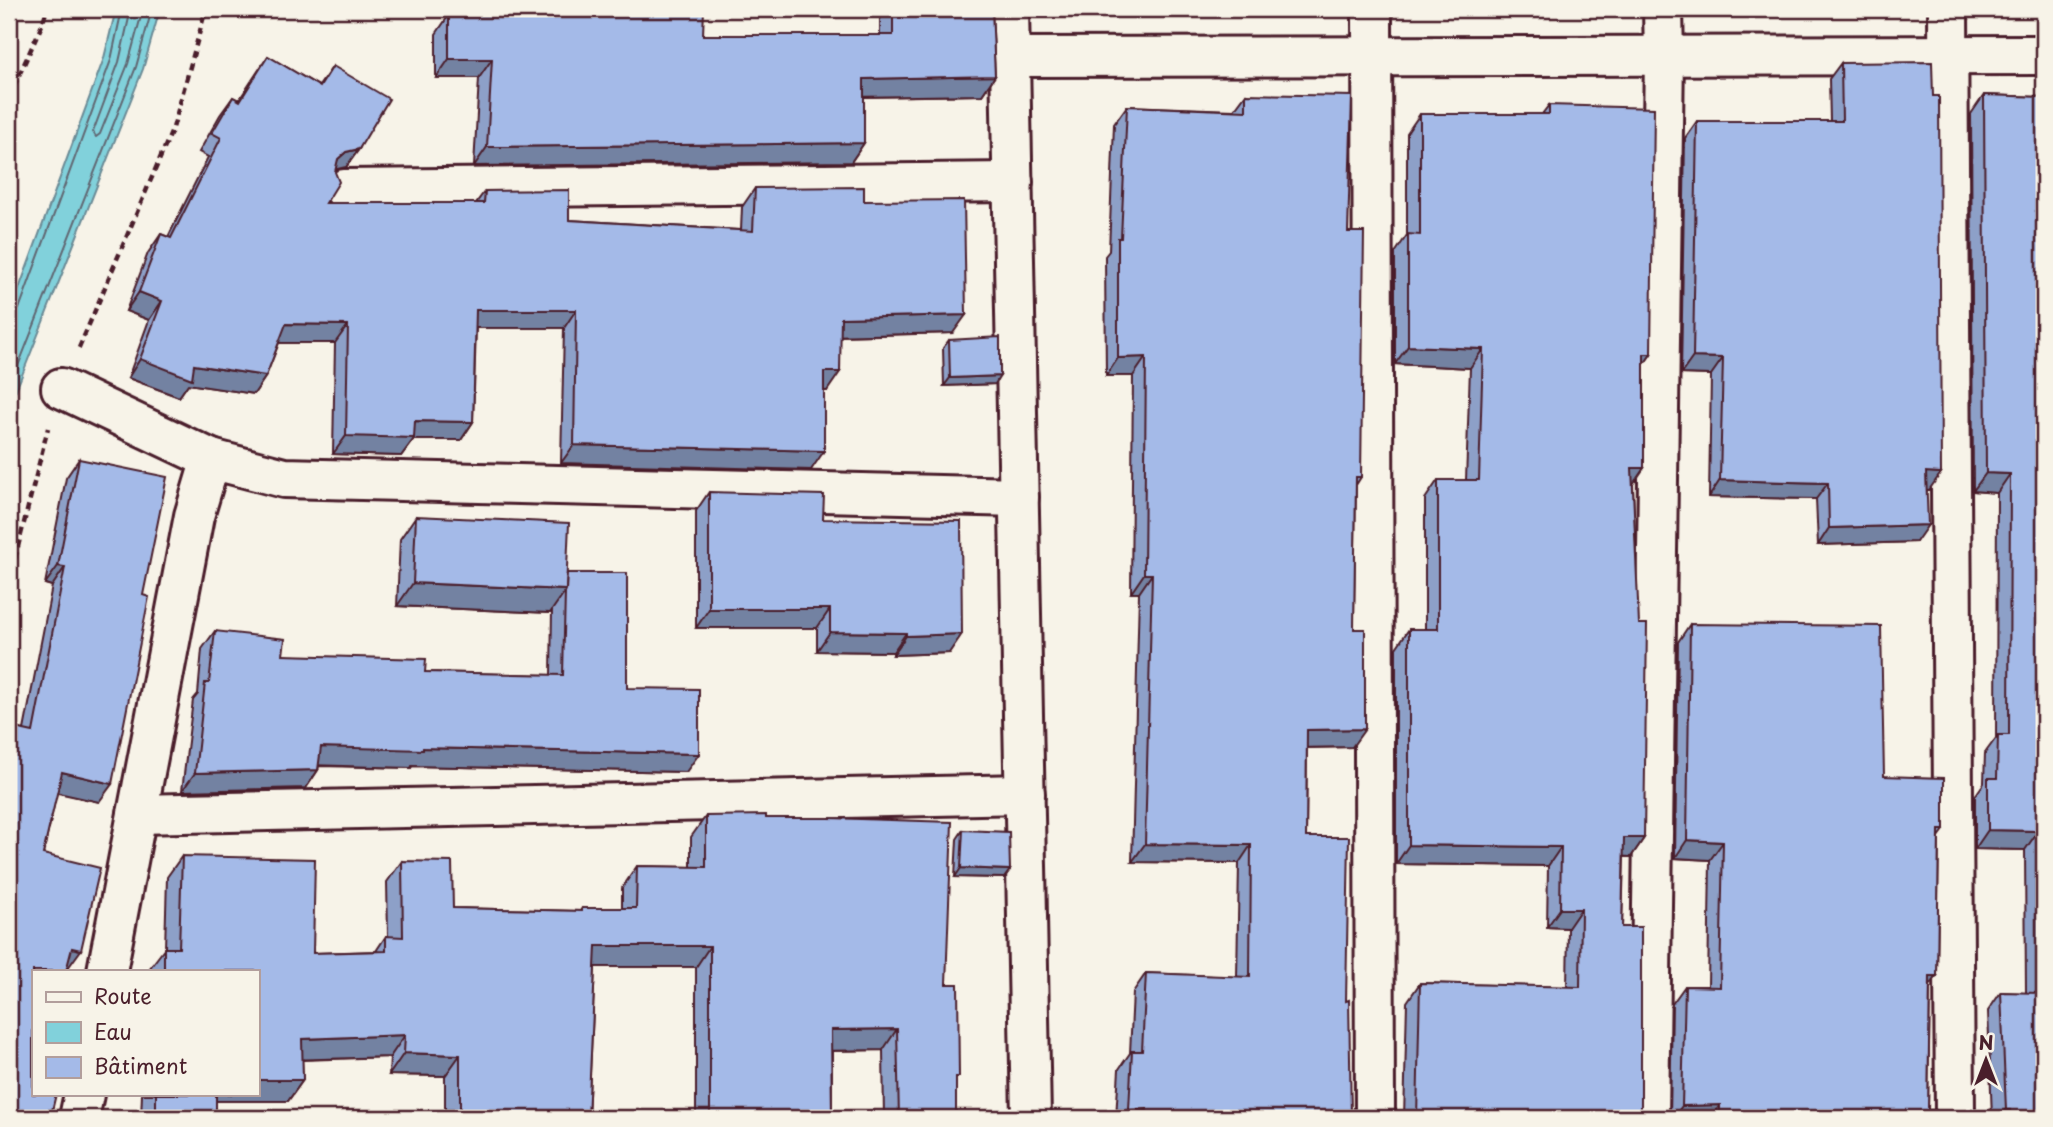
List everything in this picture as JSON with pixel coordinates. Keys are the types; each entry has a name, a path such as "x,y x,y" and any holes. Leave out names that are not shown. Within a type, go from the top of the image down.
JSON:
{"street":[{"path":"1009,9 1031,1118"},
{"path":"1372,9 1375,1118"},
{"path":"1650,1118 1663,9"},
{"path":"1948,9 1955,1118"},
{"path":"1010,57 2044,55"},
{"path":"344,189 1013,182"},
{"path":"61,388 211,459 284,478 1019,497"},
{"path":"107,970 194,516 211,459"},
{"path":"137,814 1025,794"},
{"path":"79,1118 84,1096"}],"path":[{"path":"9,97 47,9"},
{"path":"9,582 51,413 173,128 206,9"}],"water":[{"path":"116,9 160,9 143,69 9,408 9,316 104,58"}],"building":[{"path":"585,9 704,9 703,35 893,35 893,9 992,9 995,76 864,79 864,143 487,147 492,59 449,59 449,15 584,15"},
{"path":"268,56 320,87 333,66 389,99 359,149 346,152 338,159 335,172 339,182 326,203 484,203 485,191 569,190 569,220 753,231 755,188 864,187 864,201 964,200 966,315 841,318 840,372 824,372 824,451 574,445 576,310 476,310 473,422 415,421 414,438 346,436 348,325 286,324 266,376 194,365 192,379 140,359 162,301 139,292 161,234 171,238 221,138 212,133 233,97 240,101"},
{"path":"1932,62 1933,96 1939,96 1941,473 1926,472 1928,525 1829,528 1828,483 1720,480 1723,358 1693,357 1697,121 1842,121 1841,63"},
{"path":"1246,94 1352,96 1348,232 1364,232 1361,477 1356,477 1354,629 1365,629 1365,729 1307,730 1306,837 1349,837 1346,1001 1349,1000 1351,1118 1147,1118 1147,1109 1129,1110 1132,1051 1142,1051 1146,973 1250,977 1251,845 1145,844 1152,574 1144,574 1146,357 1118,358 1118,238 1121,238 1127,106 1246,111"},
{"path":"1984,95 2044,97 2044,1118 2010,1118 2010,1110 2006,1110 2001,992 2039,993 2038,831 1988,830 1988,778 1997,778 1998,735 2009,735 2010,474 1986,473"},
{"path":"1549,105 1654,108 1651,354 1644,354 1644,468 1632,468 1639,624 1647,624 1644,838 1624,838 1622,927 1641,927 1641,1118 1417,1118 1420,983 1580,987 1581,909 1560,909 1561,847 1409,845 1409,629 1438,629 1438,480 1479,480 1483,349 1408,346 1408,234 1420,235 1420,114 1549,114"},
{"path":"1000,337 1000,376 950,378 949,340"},
{"path":"79,459 167,477 143,595 149,597 112,784 62,772 43,854 100,868 81,950 72,948 66,970 32,970 32,1096 56,1096 51,1115 44,1113 43,1118 9,1118 9,755 15,728 33,732 65,567 58,566"},
{"path":"709,492 824,495 823,519 961,521 962,634 906,636 906,633 830,632 830,609 709,609"},
{"path":"416,516 569,523 566,590 413,583"},
{"path":"567,573 627,573 627,688 699,689 699,754 321,747 318,770 195,773 205,683 209,683 215,631 285,639 283,655 426,659 425,672 563,675"},
{"path":"1690,624 1881,626 1884,776 1944,778 1944,830 1939,830 1937,976 1930,976 1928,1110 1936,1110 1936,1118 1720,1118 1720,1105 1682,1106 1685,986 1720,987 1723,842 1687,840"},
{"path":"766,815 766,818 952,822 946,984 958,984 959,1077 956,1077 956,1118 899,1118 897,1029 831,1030 832,1118 710,1118 710,946 596,946 588,1118 460,1118 460,1055 404,1053 405,1035 302,1039 303,1080 259,1080 259,970 164,970 164,948 179,948 182,856 315,859 313,953 386,951 386,936 403,937 402,861 452,862 453,908 582,911 582,908 636,908 637,866 706,867 706,816"},
{"path":"963,830 1009,832 1010,870 961,868"},
{"path":"156,1096 216,1096 216,1118 142,1118 156,1117"}]}
